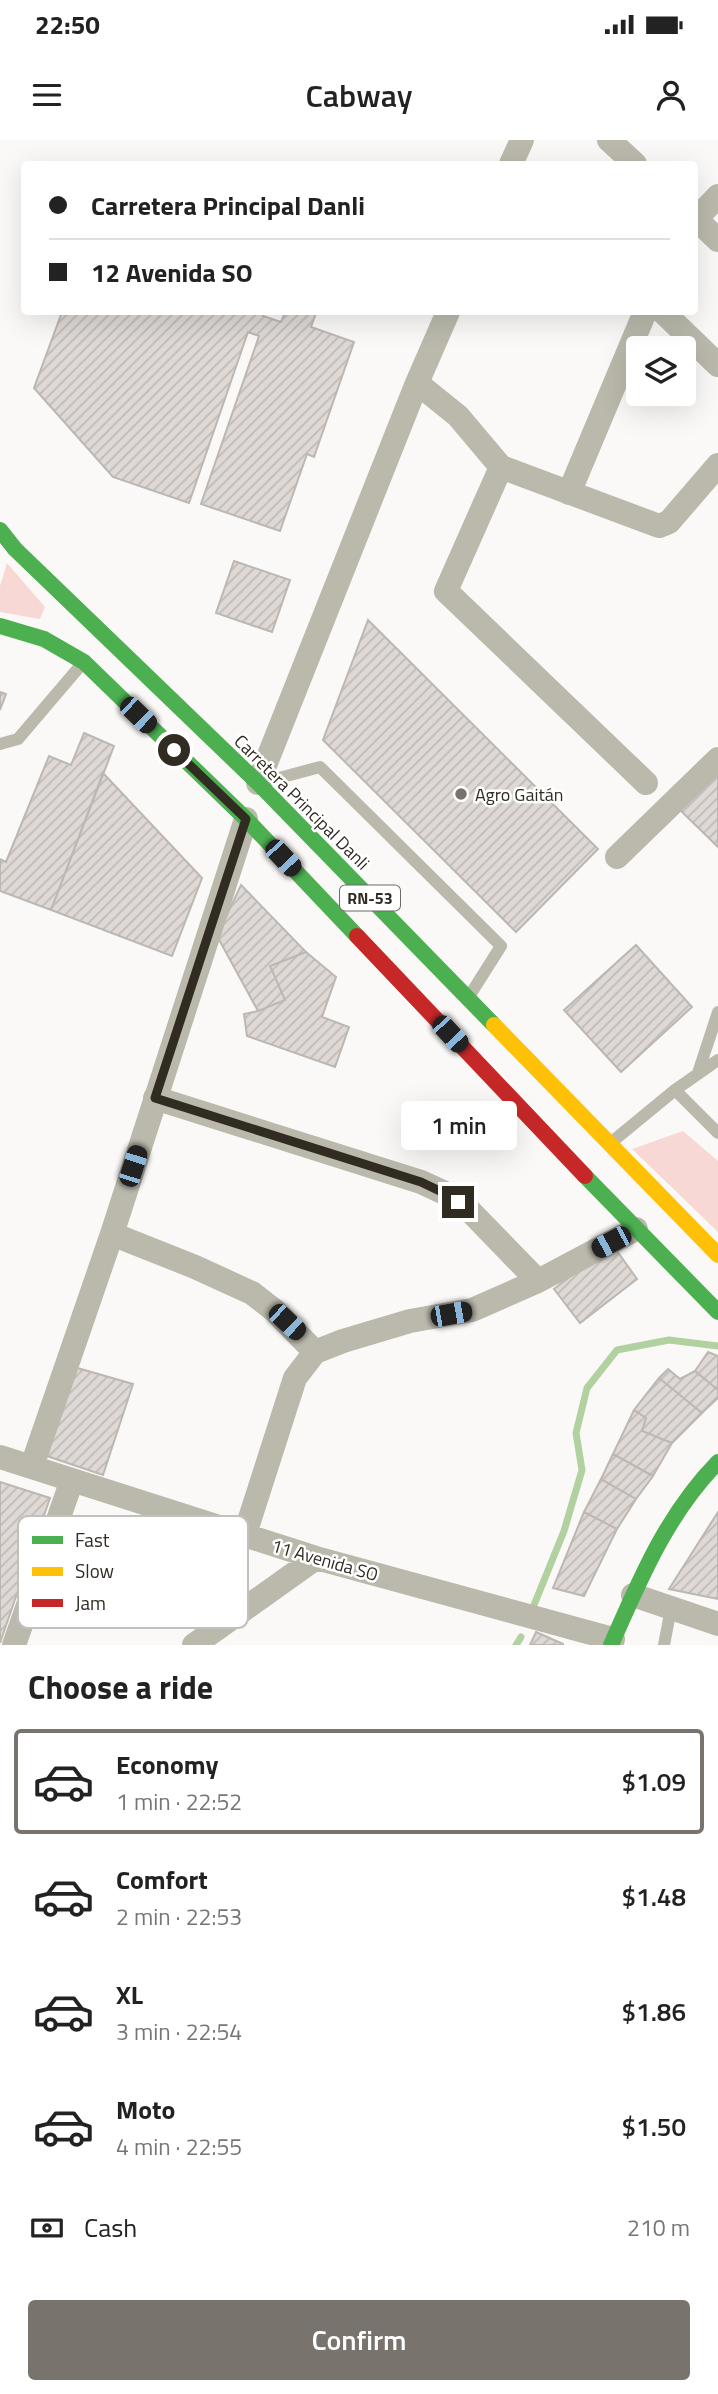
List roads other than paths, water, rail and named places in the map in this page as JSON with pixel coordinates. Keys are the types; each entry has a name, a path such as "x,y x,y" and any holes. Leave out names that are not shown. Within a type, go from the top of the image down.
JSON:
{"main road":[{"name":"Carretera Principal Danli","path":"0,530 15,549 258,783 718,1255"},
{"name":"RN-53","path":"0,626 38,636 84,662 246,819 718,1312"},
{"path":"612,1642 667,1530 700,1478 718,1462"}],"street":[{"path":"512,161 522,140"},
{"path":"609,140 632,161"},
{"path":"698,215 718,196"},
{"path":"698,221 718,240"},
{"path":"258,783 417,383 447,315"},
{"path":"569,493 644,315"},
{"path":"666,315 718,365"},
{"path":"417,383 458,416 501,467 659,526 669,522 718,465"},
{"path":"501,467 446,591 646,783"},
{"path":"617,858 718,759"},
{"path":"32,1466 112,1234 246,819"},
{"path":"155,1098 421,1182 446,1194 469,1210 538,1281"},
{"path":"248,1525 295,1378 316,1352 410,1321 472,1310 538,1281 636,1229"},
{"path":"112,1234 252,1293 275,1311 316,1352"},
{"name":"11 Avenida SO","path":"0,1457 181,1516"},
{"path":"59,1516 72,1480"},
{"name":"11 Avenida SO","path":"248,1538 612,1642"},
{"path":"248,1607 316,1559"},
{"path":"633,1595 718,1624"},
{"path":"14,1645 20,1628"},
{"path":"194,1645 218,1628"}],"lane":[{"path":"0,744 18,738 84,662"},
{"path":"258,783 320,767 501,946 468,998"},
{"path":"698,1073 718,1012"},
{"path":"610,1144 674,1090 718,1060"},
{"path":"674,1090 718,1133"},
{"path":"664,1645 671,1608"}],"waterway":[{"path":"532,1610 564,1531 582,1470 576,1433 587,1388 617,1350 669,1340 718,1346"},
{"path":"516,1645 521,1637"}],"place":[{"name":"Agro Gaitán","path":"461,794"}]}
